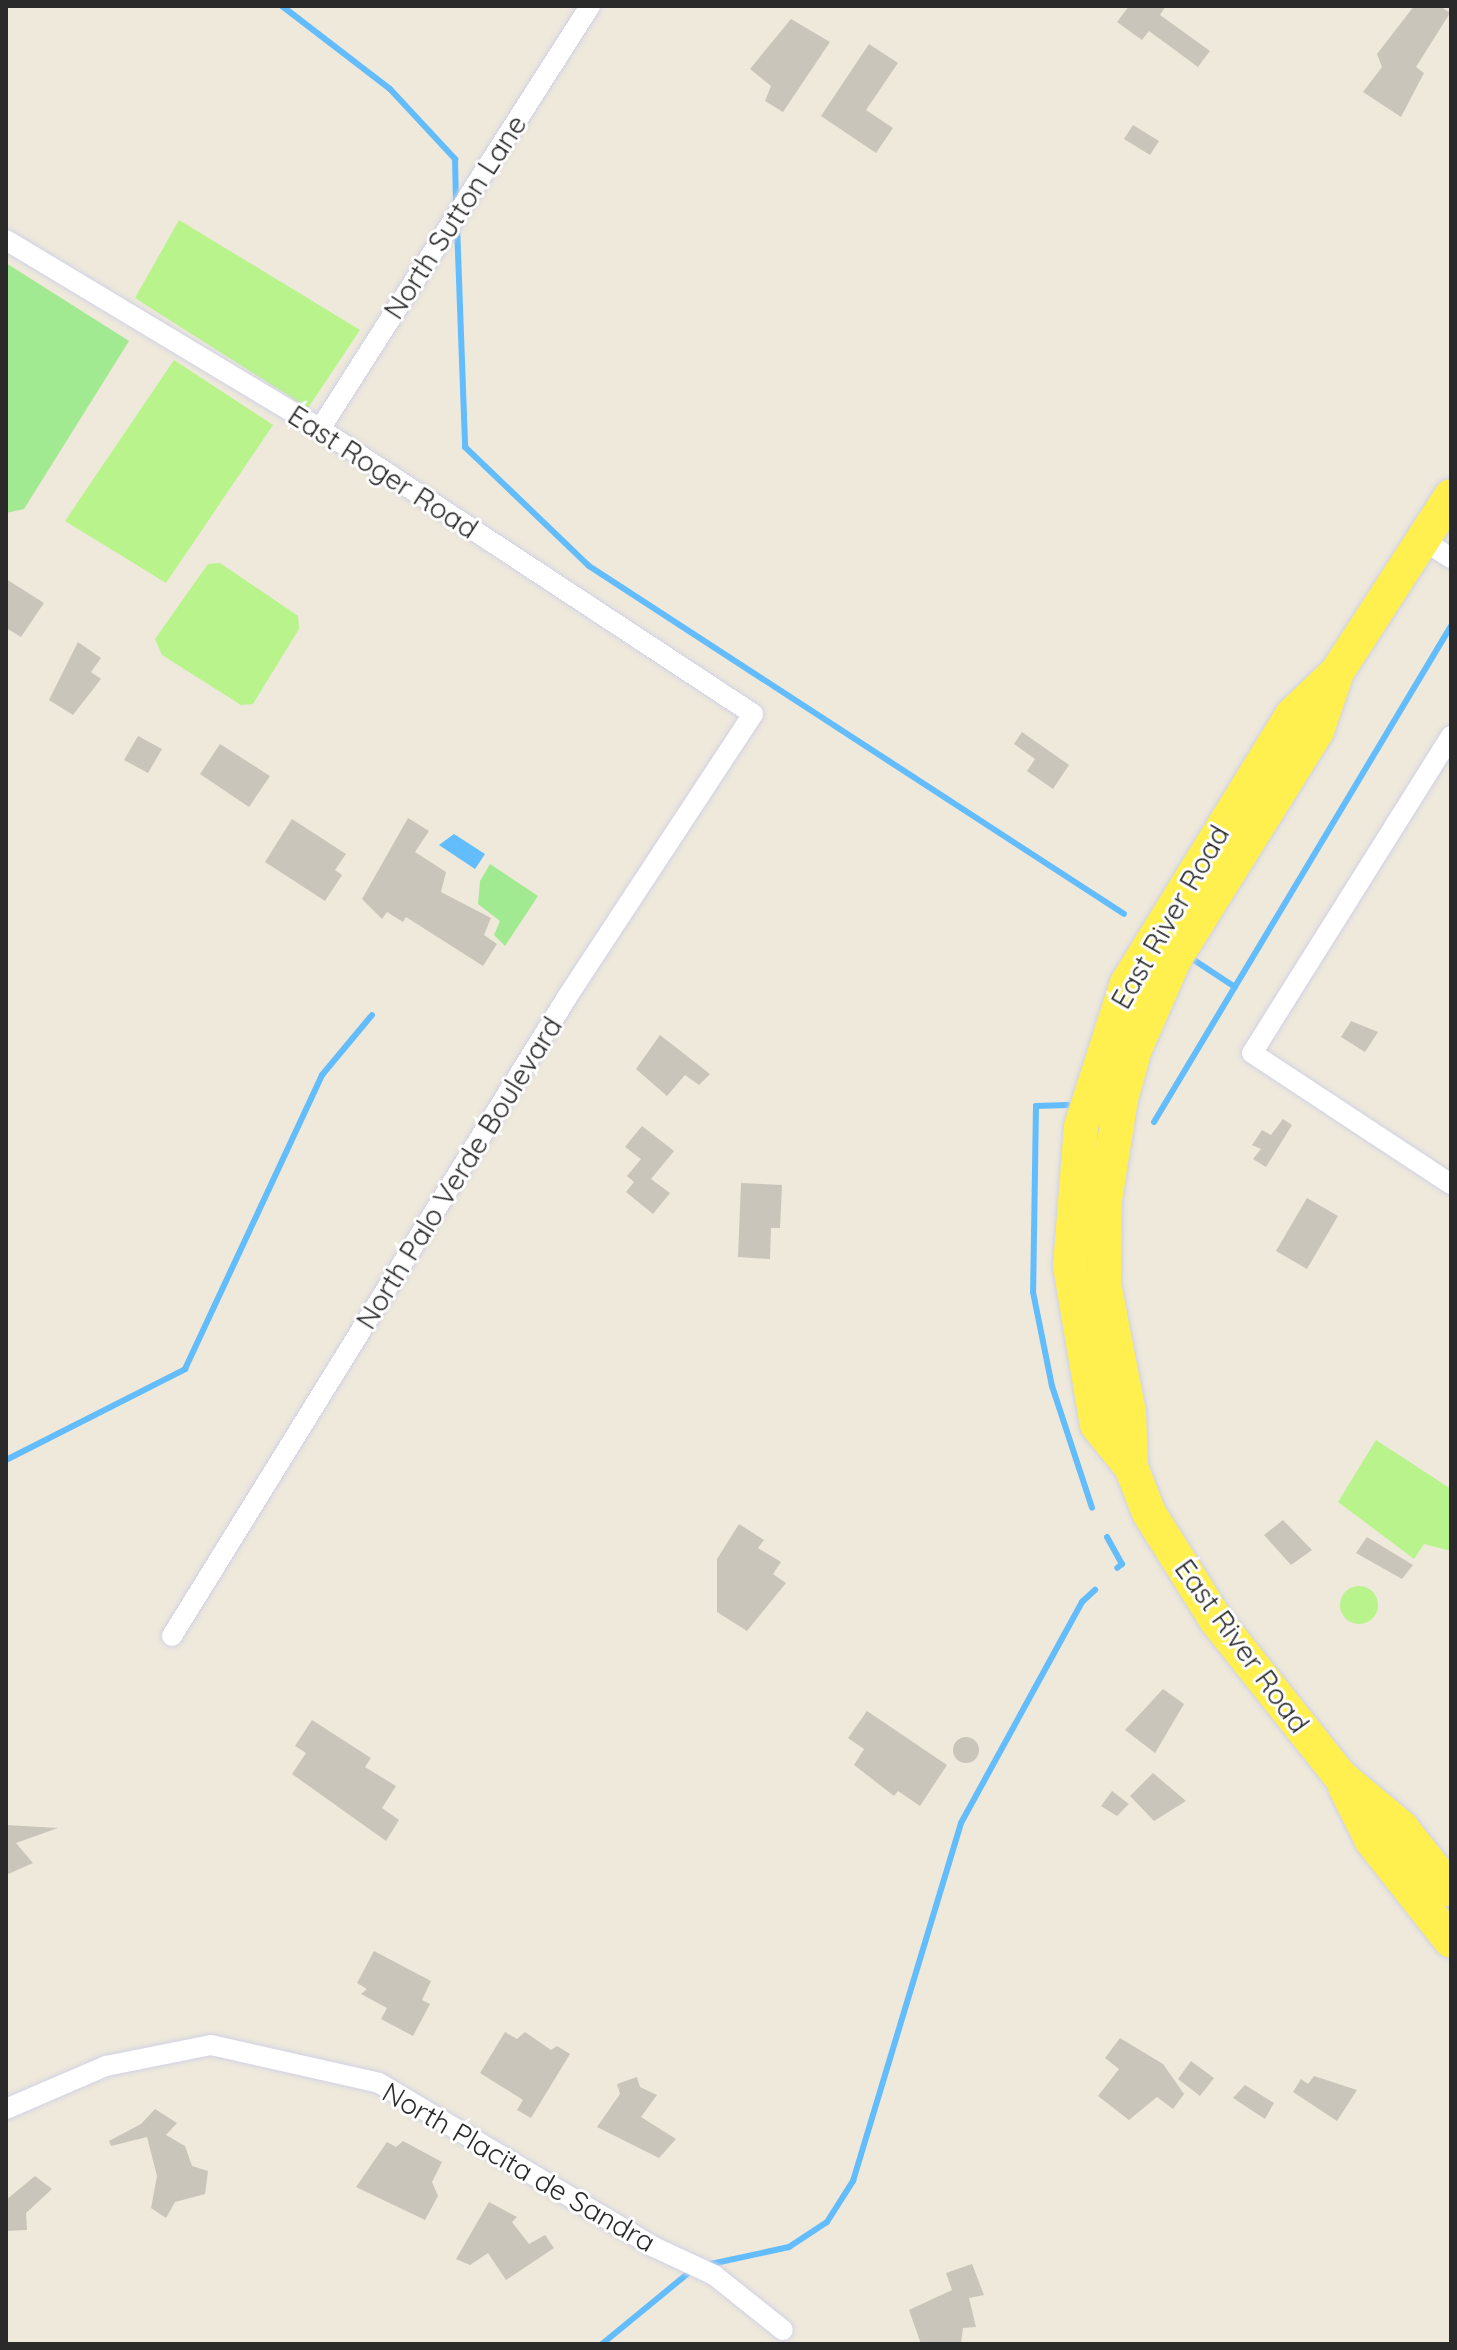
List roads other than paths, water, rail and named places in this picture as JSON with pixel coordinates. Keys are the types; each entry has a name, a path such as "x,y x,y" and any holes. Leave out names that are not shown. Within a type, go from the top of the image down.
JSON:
{"main road":[{"name":"East River Road","path":"1451,496 1337,672 1292,715 1159,925 1116,1009 1090,1088 1071,1215 1074,1317 1097,1425 1131,1467 1149,1513 1213,1616 1340,1776 1401,1827 1451,1890"},
{"name":"East River Road","path":"1340,1776 1372,1841 1451,1941"}],"street":[{"name":"North Sutton Lane","path":"320,429 590,6"},
{"name":"East Roger Road","path":"6,240 320,429 753,714"},
{"path":"1423,540 1451,558"},
{"name":"North Palo Verde Boulevard","path":"172,1636 566,999 753,714"},
{"path":"1451,736 1252,1053 1451,1184"},
{"name":"North Placita de Sandra","path":"6,2109 106,2066 211,2045 379,2083 654,2247 714,2275 783,2330"}],"water":[{"path":"454,834 485,854 475,869 439,845"}],"waterway":[{"path":"282,6 390,89 455,159 456,202"},
{"path":"457,225 465,447 589,566 1124,914"},
{"path":"1154,1122 1451,626"},
{"path":"1194,960 1235,987"},
{"path":"6,1460 185,1369 322,1075 372,1015"},
{"path":"1068,1105 1036,1106 1033,1292 1052,1386 1092,1508"},
{"path":"1107,1537 1122,1564 1117,1568"},
{"path":"706,2265 789,2247 827,2222 853,2181 961,1823 1082,1602 1095,1590"},
{"path":"602,2344 692,2270"}]}
